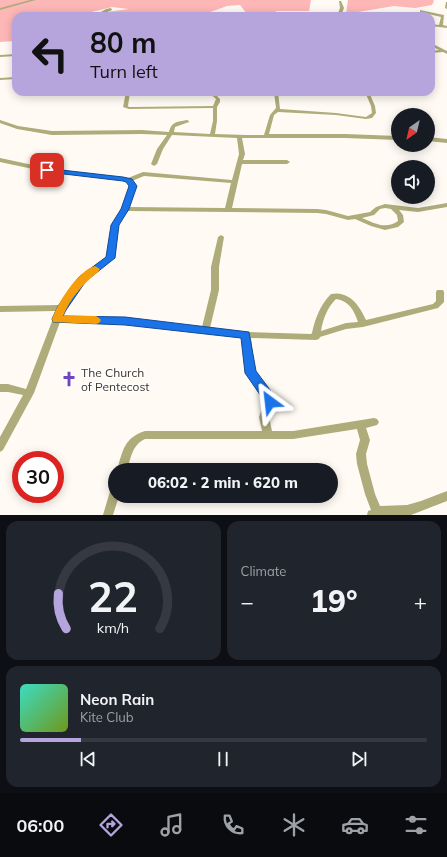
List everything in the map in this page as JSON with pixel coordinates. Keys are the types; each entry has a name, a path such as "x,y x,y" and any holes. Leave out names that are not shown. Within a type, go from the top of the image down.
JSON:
{"street":[{"path":"0,9 34,0"},
{"path":"340,2 342,8 340,12"},
{"path":"447,3 447,8"},
{"path":"103,12 111,10"},
{"path":"421,11 425,12"},
{"path":"435,14 443,16 441,26"},
{"path":"435,25 447,27"},
{"path":"435,46 446,52"},
{"path":"435,52 446,52"},
{"path":"0,56 12,55"},
{"path":"0,79 12,78"},
{"path":"127,96 125,107 129,108 215,107"},
{"path":"212,134 215,121 215,107 218,104 218,99 215,96"},
{"path":"266,136 272,115 278,108 276,96"},
{"path":"276,110 336,114 366,118 370,117 374,113 369,96"},
{"path":"0,121 16,127 52,133 142,132 212,134 239,137 391,138"},
{"path":"154,164 160,149 171,133 174,124 186,121"},
{"path":"228,210 242,154 239,137"},
{"path":"435,140 447,141"},
{"path":"0,160 47,170 129,180 143,174 234,182"},
{"path":"240,162 286,162"},
{"path":"0,448 29,393 61,308 82,279 110,258 115,225 125,209 133,186 129,180"},
{"path":"125,209 228,210 255,212 317,211 348,218 372,214 378,208 385,206 418,210 447,205"},
{"path":"356,217 378,227 386,229 396,227 401,222 401,219 392,206"},
{"path":"205,330 215,290 215,267 221,237"},
{"path":"57,319 125,321 246,335 316,337 336,328 363,324 435,306 440,302 440,292"},
{"path":"316,337 316,329 321,314 334,296 343,296 351,301 360,314 363,324"},
{"path":"0,309 61,308"},
{"path":"246,335 251,373 270,400 264,417 268,435"},
{"path":"0,388 8,388 29,393"},
{"path":"124,463 130,443 138,436 268,435 311,433 374,422"},
{"path":"360,424 364,440 361,454 362,464 375,513 400,512 416,509 447,496"},
{"path":"108,515 112,503"}],"shaded area":[{"path":"0,0 311,0 309,11 245,12 240,5 227,6 210,12 107,12 129,9 112,7 91,12 12,12 12,41 0,42"},
{"path":"348,0 434,1 432,5 415,8 394,6 358,12 346,12"}],"slow traffic":[{"path":"95,269 82,279 61,308 57,319 96,320"}],"place":[{"name":"The Church of Pentecost","path":"69,379"}],"route":[{"path":"47,170 129,180 133,186 125,209 115,225 110,248 110,258 82,279 61,308 57,319 125,321 246,335 251,373 269,398 270,402"}]}
